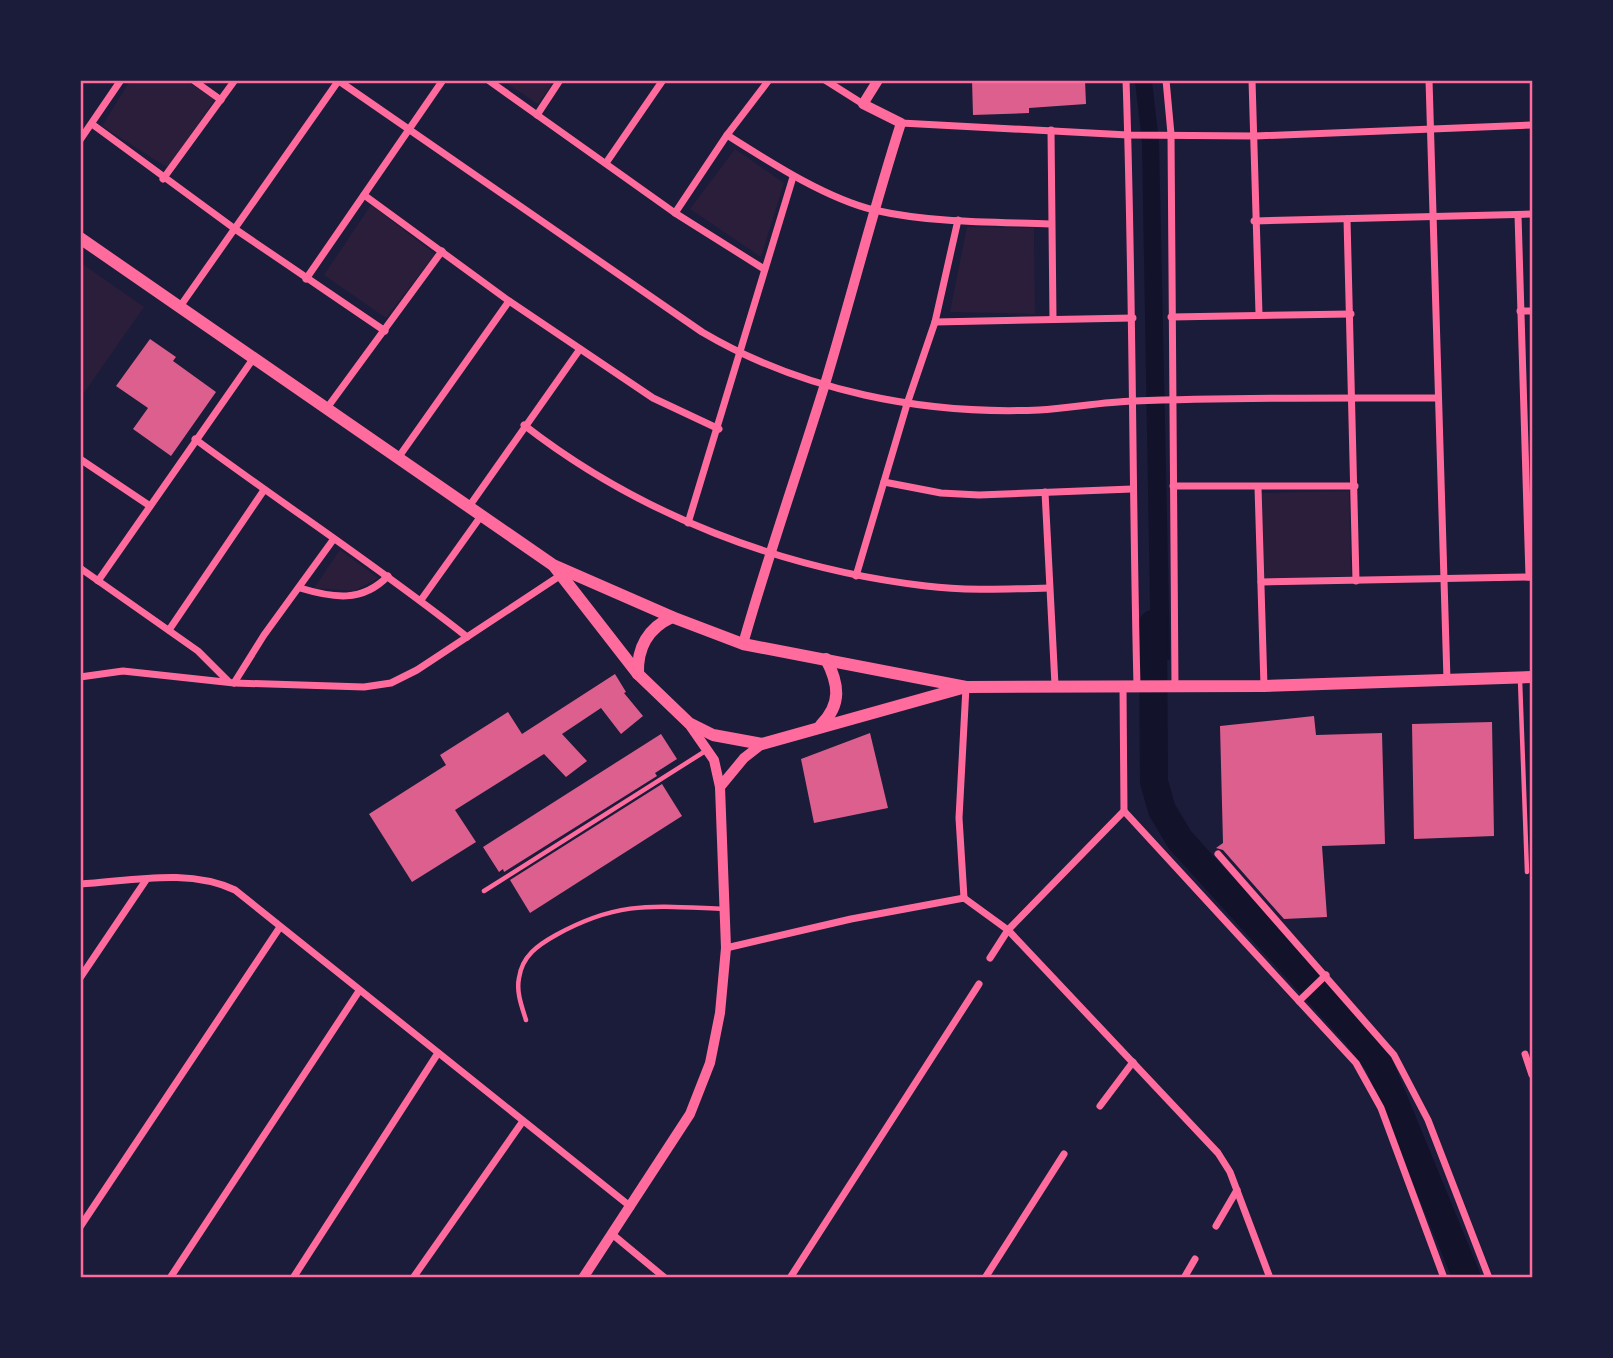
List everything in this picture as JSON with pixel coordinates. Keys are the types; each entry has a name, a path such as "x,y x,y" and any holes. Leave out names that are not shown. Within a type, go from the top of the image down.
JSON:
{"main road":[{"path":"80,238 557,570 743,644 966,687 1264,686 1526,678"},
{"path":"557,570 638,674 689,723 713,736 762,744 820,725 966,687"},
{"path":"638,674 638,657 647,635 672,617"},
{"path":"820,725 831,715 837,700 837,689 826,659"}],"street":[{"path":"80,140 121,80"},
{"path":"193,80 221,100"},
{"path":"163,179 235,80"},
{"path":"306,279 443,80"},
{"path":"488,80 675,213 764,269"},
{"path":"537,115 560,80"},
{"path":"606,163 663,80"},
{"path":"675,213 727,135 769,80"},
{"path":"825,80 863,104 901,123 1130,135 1255,136 1532,125"},
{"path":"863,104 878,80"},
{"path":"1125,80 1130,135 1137,401 1132,489 1141,686"},
{"path":"1166,80 1171,317 1169,402 1173,486 1171,687"},
{"path":"1252,80 1255,136 1254,221 1259,314"},
{"path":"1429,80 1447,681"},
{"path":"179,308 339,81 702,332 740,354 825,384 907,404 1021,410 1137,401 1437,398"},
{"path":"743,644 768,554 825,384 873,210 901,123"},
{"path":"92,124 163,179 385,331"},
{"path":"1051,130 1053,319"},
{"path":"727,135 793,177 873,210 958,220 1050,224"},
{"path":"688,523 719,429 793,177"},
{"path":"364,195 509,301 653,398 719,429"},
{"path":"1254,221 1532,214"},
{"path":"1261,582 1531,577 1529,479 1522,396 1518,215"},
{"path":"1347,219 1356,581"},
{"path":"856,576 907,404 935,322 958,220"},
{"path":"327,408 442,251"},
{"path":"398,458 509,301"},
{"path":"1520,311 1532,311"},
{"path":"1171,317 1351,314"},
{"path":"935,322 1133,318"},
{"path":"468,508 580,349"},
{"path":"98,581 253,359"},
{"path":"1522,396 1532,396"},
{"path":"524,425 563,453 688,523 768,554 856,576 928,587 1049,588"},
{"path":"195,439 333,540 421,600 467,637"},
{"path":"80,459 150,506"},
{"path":"884,482 941,492 1132,489"},
{"path":"1173,486 1355,486"},
{"path":"1258,487 1264,686"},
{"path":"169,630 264,490"},
{"path":"1045,492 1055,685"},
{"path":"421,600 481,516"},
{"path":"231,682 333,540"},
{"path":"80,568 198,651 231,682"},
{"path":"80,677 123,671 231,682 364,688 391,683 467,637 557,570"},
{"path":"300,588 329,596 364,594 388,576"},
{"path":"964,898 959,817 966,687"},
{"path":"1123,687 1124,811 1356,1063 1371,1087 1444,1278"},
{"path":"583,1278 690,1114 710,1063 720,1013 726,948 720,787 714,760 689,723"},
{"path":"720,787 744,758 762,744"},
{"path":"989,958 1008,930 1124,811"},
{"path":"1217,854 1386,1044 1413,1088 1489,1278"},
{"path":"80,884 187,876 215,881 235,890 631,1207"},
{"path":"80,978 145,880"},
{"path":"726,948 850,919 964,898 1008,930 1218,1153 1237,1190 1269,1278"},
{"path":"80,1227 280,927"},
{"path":"1299,1002 1326,975"},
{"path":"790,1278 979,984"},
{"path":"170,1278 359,991"},
{"path":"293,1278 438,1053"},
{"path":"1525,1054 1532,1075"},
{"path":"1100,1106 1133,1062"},
{"path":"413,1278 523,1121"},
{"path":"985,1278 1064,1154"},
{"path":"1216,1226 1237,1190"},
{"path":"612,1234 665,1278"},
{"path":"1184,1278 1195,1259"}],"lane":[{"path":"1526,678 1527,872"},
{"path":"484,891 708,750"},
{"path":"526,1020 518,979 525,959 541,943 605,911 647,906 724,909"}],"shaded area":[{"path":"130,81 187,81 215,99 168,168 102,126"},
{"path":"503,81 554,81 538,104"},
{"path":"1135,81 1152,81 1159,142 1170,660 1151,660 1142,142"},
{"path":"735,149 784,183 761,257 690,209"},
{"path":"371,205 435,254 386,318 324,275"},
{"path":"967,227 1034,228 1035,314 950,312"},
{"path":"81,263 144,307 81,397"},
{"path":"1349,491 1351,576 1257,579 1256,493"},
{"path":"340,550 378,578 354,591 314,588"}],"building":[{"path":"972,80 1085,80 1086,104 1029,108 1029,113 973,115"},
{"path":"150,339 176,357 173,361 216,392 171,456 133,429 148,408 116,386"},
{"path":"615,674 626,692 624,693 643,716 621,734 601,708 562,734 587,761 566,777 544,754 455,810 476,842 412,882 369,814 446,765 440,755 508,712 522,734"},
{"path":"1314,716 1316,735 1382,733 1385,844 1322,846 1327,917 1284,919 1223,850 1216,848 1223,843 1220,726"},
{"path":"1492,722 1494,836 1414,839 1412,724"},
{"path":"870,733 888,808 814,823 801,759"},
{"path":"661,734 677,759 655,773 657,776 504,872 503,869 499,872 483,847"},
{"path":"662,784 682,816 530,913 510,880"}],"waterway":[{"path":"1153,624 1154,782 1162,810 1180,840 1355,1033 1379,1064 1467,1278"}]}
